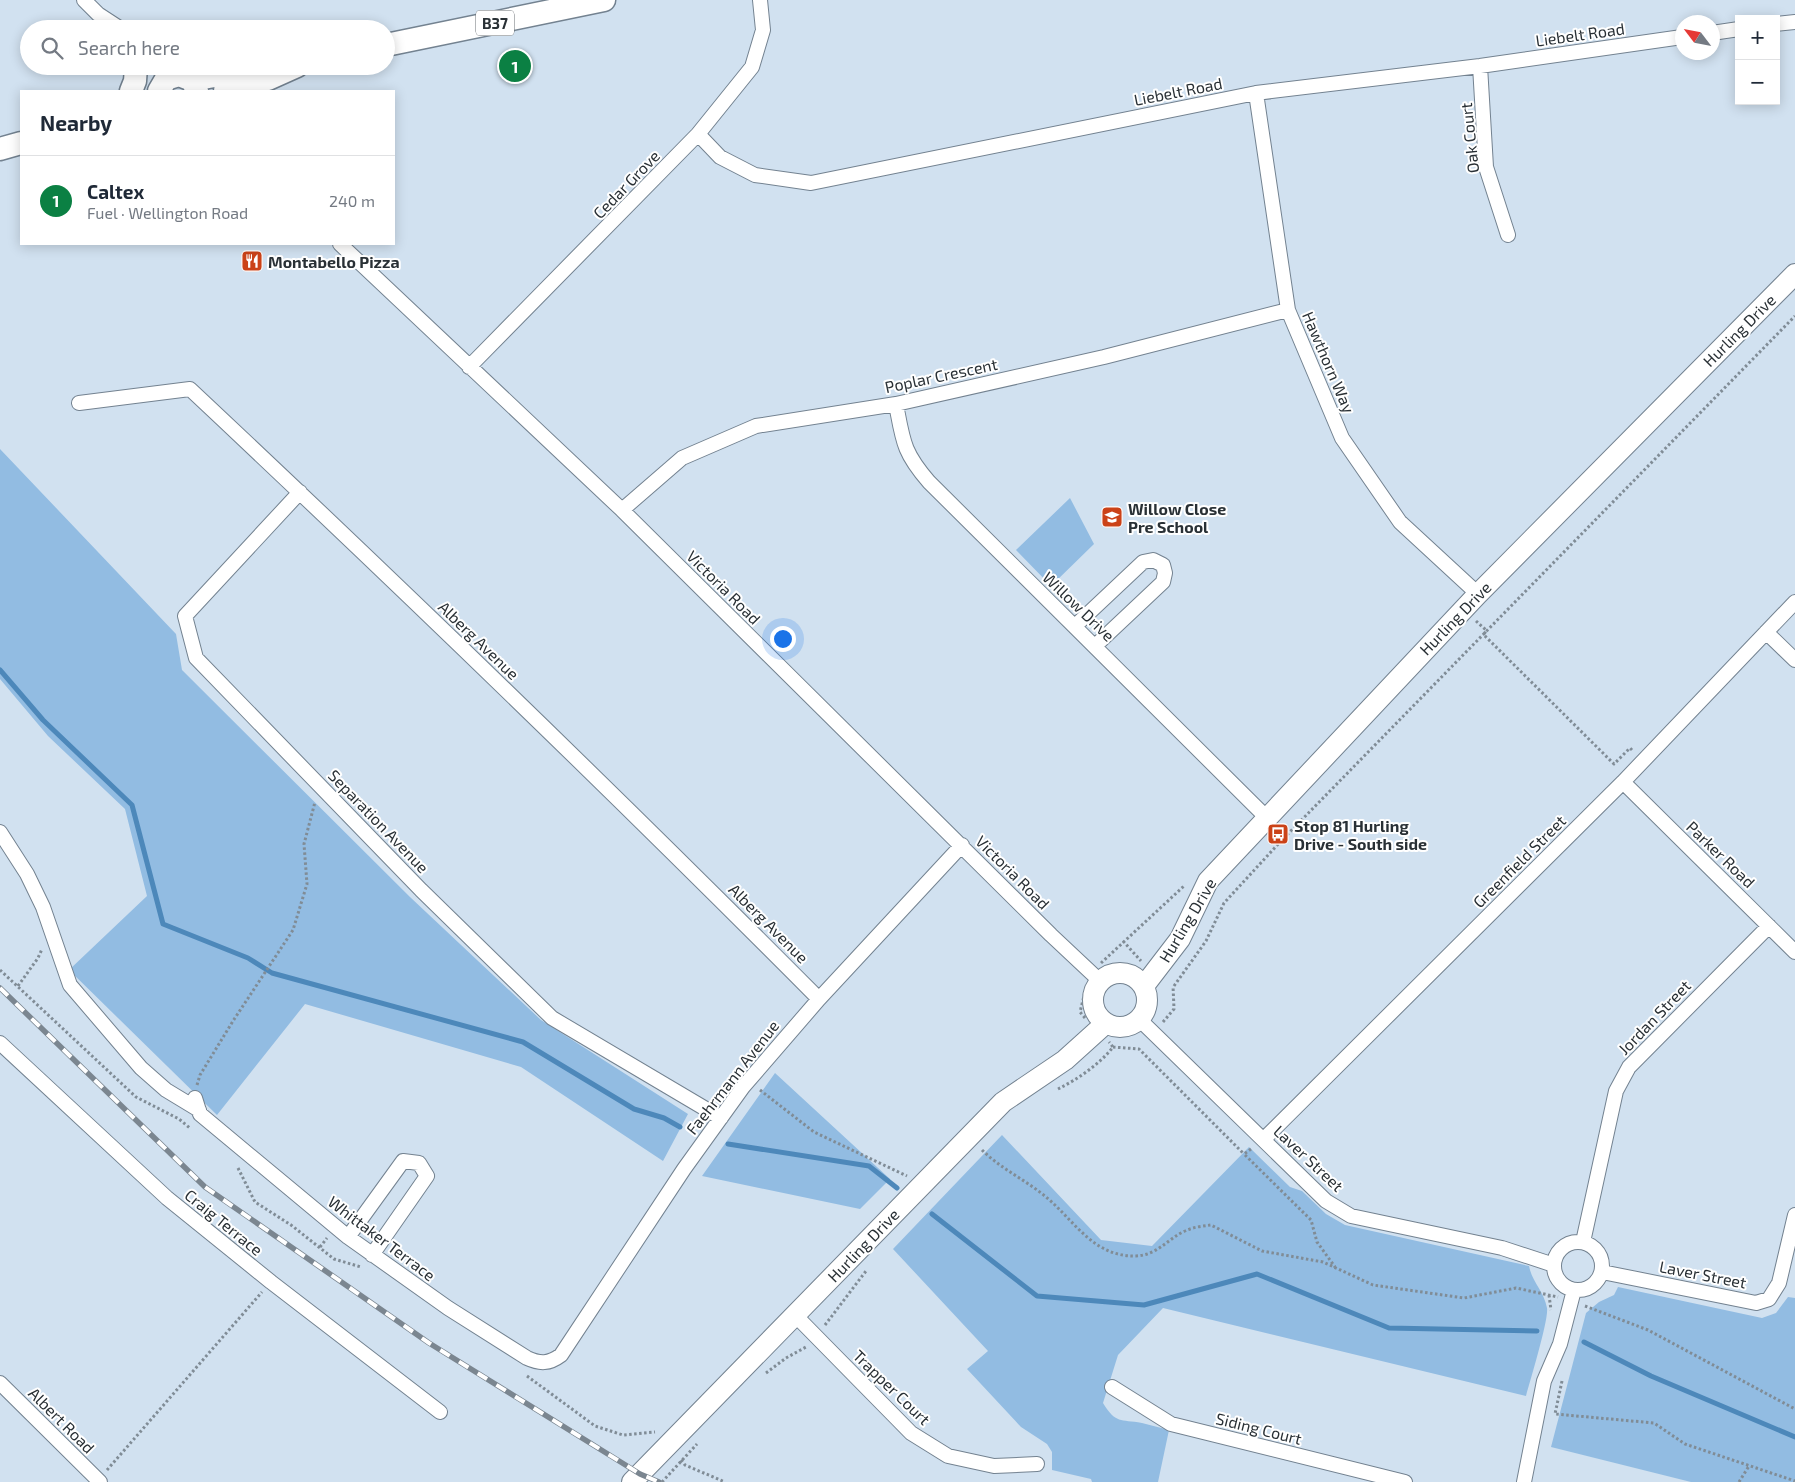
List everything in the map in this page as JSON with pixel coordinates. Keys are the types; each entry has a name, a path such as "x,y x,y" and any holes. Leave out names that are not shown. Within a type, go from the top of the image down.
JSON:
{"main road":[{"name":"B37","path":"395,43 604,0"},
{"path":"131,90 135,75"},
{"path":"160,90 166,79 204,75"},
{"path":"230,90 277,75"},
{"path":"0,149 20,143"}],"street":[{"path":"84,0 107,20"},
{"name":"Cedar Grove","path":"469,367 698,134 752,67 763,30 760,0"},
{"path":"98,14 102,20"},
{"path":"1780,24 1795,22"},
{"path":"1720,32 1735,30"},
{"name":"Liebelt Road","path":"698,134 720,157 755,175 811,183 1256,93 1480,66 1675,38"},
{"name":"Oak Court","path":"1480,66 1486,168 1508,234"},
{"path":"144,75 158,90"},
{"name":"Hawthorn Way","path":"1256,93 1288,310 1342,438 1400,522 1478,594"},
{"name":"Victoria Road","path":"341,245 622,510 1051,935 1100,981"},
{"name":"Hurling Drive","path":"1144,986 1180,939 1208,881 1266,817 1478,594 1795,274"},
{"name":"Poplar Crescent","path":"622,510 682,458 756,426 896,404 1094,359 1288,310"},
{"name":"Alberg Avenue","path":"79,403 190,389 300,492 684,863 819,999"},
{"name":"Willow Drive","path":"896,404 904,447 913,464 947,502 1075,626 1266,817"},
{"name":"Separation Avenue","path":"300,492 185,616 196,658 421,890 552,1018 721,1118"},
{"path":"1075,626 1143,562 1153,560 1163,565 1166,573 1163,582 1095,646"},
{"name":"Greenfield Street","path":"1264,1139 1643,761 1795,602"},
{"path":"1766,632 1795,660"},
{"name":"Parker Road","path":"1622,782 1795,952"},
{"name":"Whittaker Terrace","path":"0,832 27,874 44,909 70,985 141,1068 166,1090 197,1104 200,1114 348,1237 448,1308 527,1358 546,1363 561,1355"},
{"name":"Faehrmann Avenue","path":"561,1355 684,1169 748,1081 819,999 962,845"},
{"name":"Jordan Street","path":"1583,1242 1616,1090 1629,1067 1769,926"},
{"path":"1117,972 1127,973 1135,977 1144,986 1148,995 1147,1005 1140,1019 1132,1025 1102,1027 1094,1008 1095,990 1100,981 1117,972"},
{"name":"Laver Street","path":"1140,1019 1326,1201 1351,1216 1502,1248 1554,1265"},
{"name":"Hurling Drive","path":"632,1482 795,1315 975,1144 1003,1102 1065,1060 1102,1027"},
{"name":"Craig Terrace","path":"0,1043 167,1198 270,1282 440,1412"},
{"path":"348,1237 403,1161 419,1163 427,1176 372,1255"},
{"name":"Laver Street","path":"1602,1272 1756,1303 1770,1299 1778,1283 1795,1214"},
{"path":"1524,1482 1544,1381 1560,1344 1573,1295 1588,1288 1599,1279 1602,1272 1602,1264 1596,1250 1583,1242 1567,1245 1560,1250 1554,1265 1557,1278 1573,1295"},
{"name":"Trapper Court","path":"795,1315 911,1433 948,1456 994,1466 1037,1464"},
{"name":"Albert Road","path":"0,1383 99,1481"},
{"name":"Siding Court","path":"1112,1387 1171,1424 1405,1482"}],"path":[{"path":"1174,986 1206,940 1224,903 1281,841 1795,316"},
{"path":"1464,609 1486,630 1484,635"},
{"path":"1484,635 1614,764 1630,748 1643,761"},
{"path":"197,1104 200,1075 293,930 307,884 304,844 320,785"},
{"path":"18,986 38,958 43,946"},
{"path":"1102,1027 1114,1046"},
{"path":"1049,1093 1088,1069 1114,1046 1139,1049 1311,1220 1317,1242 1336,1268"},
{"path":"748,1081 814,1132 908,1177 912,1173"},
{"path":"1244,1154 1264,1139"},
{"path":"975,1144 989,1144"},
{"path":"975,1144 976,1157"},
{"path":"975,1144 993,1161 1046,1197 1088,1240 1103,1250 1135,1256 1156,1252 1186,1230 1212,1225 1262,1251 1323,1262 1373,1285 1464,1298 1516,1288 1573,1295 1586,1307 1648,1330 1795,1409"},
{"path":"765,1374 817,1338 842,1300 867,1270"},
{"path":"99,1481 270,1282"},
{"path":"1583,1314 1586,1307"},
{"path":"1563,1379 1555,1414 1654,1424 1685,1444 1795,1481"},
{"path":"662,1482 701,1441"},
{"path":"668,1446 685,1465 725,1482"},
{"path":"1739,1482 1749,1466"}],"shaded area":[{"path":"0,449 176,634 182,670 410,897 541,1020 688,1114 663,1161 521,1067 305,1004 217,1115 69,970 147,896 125,809 48,736 0,679"},
{"path":"1070,498 1094,544 1051,586 1016,550"},
{"path":"775,1073 890,1179 860,1209 702,1176"},
{"path":"1002,1135 1101,1240 1152,1246 1249,1147 1290,1187 1302,1191 1326,1214 1345,1225 1529,1266 1545,1302 1547,1314 1526,1396 1163,1308 1118,1355 1103,1403 1115,1418 1169,1430 1158,1482 1092,1482 1091,1479 1052,1470 1052,1452 1047,1444 1021,1427 967,1369 988,1351 893,1249"},
{"path":"1618,1287 1762,1318 1776,1313 1788,1297 1795,1298 1795,1482 1691,1482 1551,1447 1586,1313 1599,1302 1614,1295"}],"waterway":[{"path":"0,670 43,720 132,805 163,924 248,958 272,973 523,1042 634,1109 664,1118 680,1127"},
{"path":"728,1144 869,1166 897,1188"},
{"path":"932,1214 1037,1296 1144,1305 1257,1274 1389,1328 1537,1331"},
{"path":"1584,1342 1651,1376 1795,1437"}],"railway":[{"path":"0,988 205,1187 429,1343 640,1474 659,1482"}],"place":[{"name":"Caltex","path":"515,66"},
{"name":"Montabello Pizza","path":"252,261"},
{"name":"Willow Close Pre School","path":"1112,517"},
{"name":"Stop 81 Hurling Drive - South side","path":"1278,834"}]}
